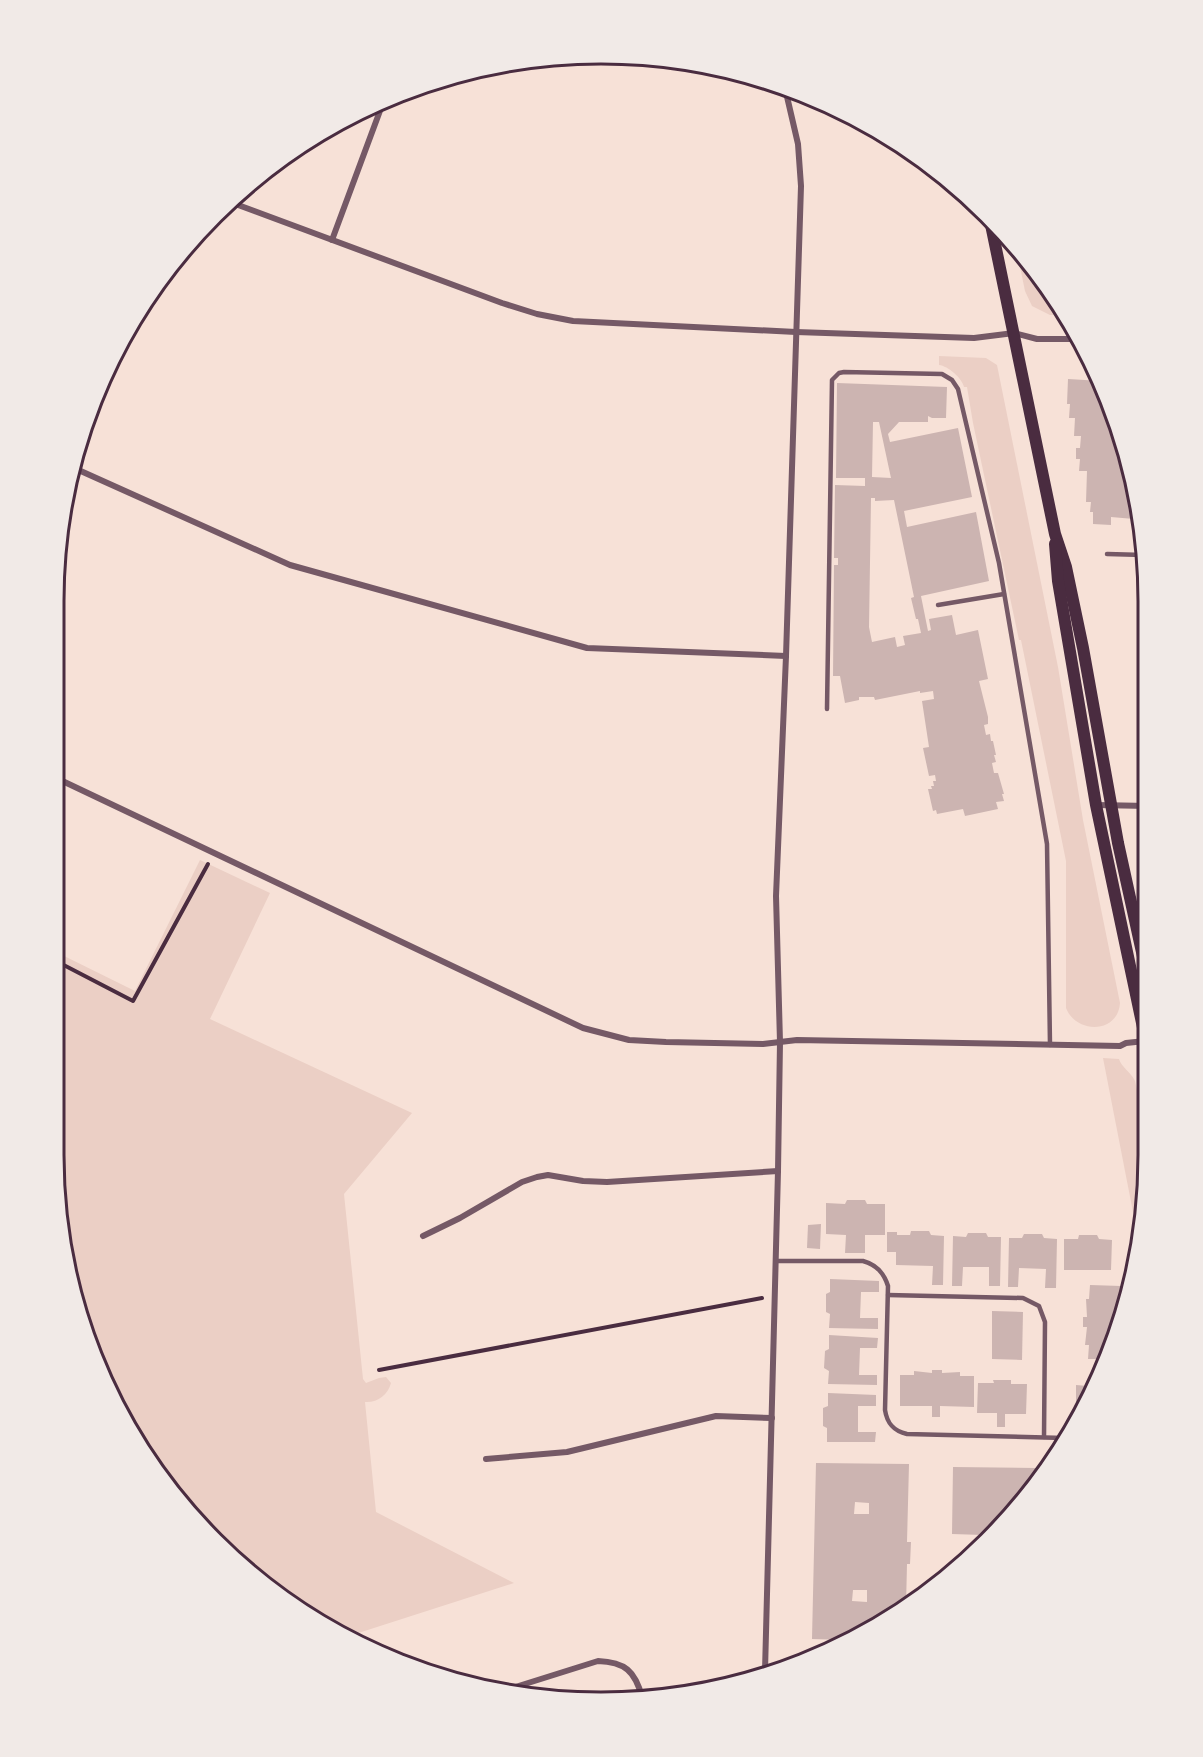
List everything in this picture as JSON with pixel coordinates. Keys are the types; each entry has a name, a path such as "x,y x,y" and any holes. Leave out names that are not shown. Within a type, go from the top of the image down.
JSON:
{"main road":[{"path":"993,235 1055,534 1058,581 1096,805 1138,996"},
{"path":"1055,534 1063,555 1083,648 1111,805 1138,932"}],"street":[{"path":"765,1667 780,1042 776,896 801,186 798,144 787,98"},
{"path":"332,240 379,113"},
{"path":"239,205 537,314 573,321 974,338 1014,333 1037,339 1070,339"},
{"path":"81,471 290,565 587,648 786,656"},
{"path":"64,782 583,1028 629,1040 763,1044 797,1040 1119,1046 1126,1042 1138,1041"},
{"path":"1096,805 1138,806"},
{"path":"423,1236 460,1218 522,1182 537,1177 548,1175 583,1181 607,1182 778,1171"},
{"path":"486,1459 567,1452 716,1416 772,1418"},
{"path":"519,1686 598,1661 612,1661 633,1674 640,1691"}],"lane":[{"path":"827,709 832,380 839,373 942,374 955,384 999,563 1047,844 1050,1045"},
{"path":"1107,554 1136,555"},
{"path":"938,605 1004,594"},
{"path":"776,1261 870,1263 886,1278 888,1294 885,1410 886,1417 894,1429 907,1434 1058,1438"},
{"path":"888,1294 1023,1298 1039,1306 1045,1322 1044,1437"}],"path":[{"path":"64,965 133,1001 214,853"},
{"path":"379,1370 775,1296"}],"shaded area":[{"path":"1020,265 1056,315 1050,315 1032,306 1025,291"},
{"path":"939,356 986,358 997,365 1058,667 1083,820 1120,1003 1118,1013 1112,1021 1105,1025 1096,1027 1078,1023 1066,1008 1066,861 967,387 964,387 954,373 939,365"},
{"path":"200,860 270,893 210,1019 412,1113 344,1194 363,1379 366,1383 386,1377 391,1383 381,1397 365,1402 376,1512 514,1583 357,1633 303,1602 247,1559 198,1510 155,1454 136,1424 105,1361 93,1328 75,1260 69,1226 64,1156 64,956 135,991"},
{"path":"1103,1058 1119,1059 1135,1081 1138,1094 1135,1220"}],"building":[{"path":"1068,379 1091,380 1110,429 1132,519 1111,517 1111,525 1093,524 1093,512 1090,512 1091,502 1086,502 1087,471 1079,471 1080,459 1076,459 1076,448 1080,448 1081,436 1074,436 1075,418 1069,418 1070,404 1067,404"},
{"path":"837,383 947,387 946,418 928,416 928,422 899,422 888,434 890,442 958,428 972,497 904,511 907,527 976,512 989,581 921,596 928,631 931,630 929,619 952,615 956,635 978,630 988,679 979,681 988,717 988,724 984,725 986,735 990,734 991,741 993,741 996,755 994,755 996,762 992,763 994,773 998,773 1004,794 1002,794 1004,801 996,802 998,809 965,816 963,809 937,814 936,810 933,811 928,789 932,789 933,781 936,781 935,775 929,776 923,748 929,747 922,701 934,699 933,691 920,693 920,691 875,700 874,697 859,697 859,700 845,703 840,676 833,676 834,565 838,565 838,558 834,558 835,485 865,486 865,478 836,478","holes":["873,422 879,422 891,478 872,477","871,498 875,498 875,501 894,500 914,597 911,598 921,633 903,636 905,645 897,647 895,637 872,642 869,627"]},
{"path":"847,1200 865,1200 867,1204 885,1204 885,1235 865,1235 865,1253 845,1253 846,1235 826,1234 826,1203 845,1204"},
{"path":"821,1224 820,1249 807,1248 808,1225"},
{"path":"911,1231 929,1231 931,1235 944,1236 943,1285 932,1285 933,1266 896,1265 896,1252 887,1252 887,1232 910,1235"},
{"path":"968,1233 986,1233 988,1237 1001,1237 1000,1286 989,1286 989,1267 963,1267 962,1286 952,1286 953,1236 966,1237"},
{"path":"1024,1234 1042,1234 1044,1238 1057,1239 1056,1288 1045,1288 1046,1269 1019,1268 1018,1287 1008,1287 1009,1238 1022,1238"},
{"path":"1079,1235 1097,1235 1099,1239 1112,1240 1111,1270 1064,1270 1064,1239 1078,1239"},
{"path":"830,1279 879,1281 879,1292 861,1292 860,1318 878,1318 878,1329 829,1328 830,1314 826,1312 826,1294 830,1292"},
{"path":"1090,1285 1121,1286 1099,1359 1088,1359 1089,1345 1085,1345 1087,1327 1083,1327 1083,1317 1087,1317 1086,1299 1089,1299"},
{"path":"992,1311 1023,1312 1022,1360 992,1359"},
{"path":"829,1335 878,1338 877,1348 860,1348 859,1375 877,1375 877,1385 828,1384 829,1371 824,1368 825,1351 829,1349"},
{"path":"932,1370 942,1370 942,1373 960,1372 960,1376 974,1376 974,1407 940,1406 940,1417 932,1417 932,1406 900,1406 900,1375 914,1375 914,1371 932,1373"},
{"path":"993,1380 1011,1380 1011,1384 1027,1384 1026,1414 1005,1414 1005,1427 997,1427 997,1413 977,1413 978,1383 994,1383"},
{"path":"1076,1385 1086,1386 1076,1407"},
{"path":"828,1393 876,1395 876,1406 858,1406 858,1432 876,1432 875,1442 827,1442 827,1428 823,1426 823,1408 828,1406"},
{"path":"816,1463 909,1464 907,1542 911,1542 910,1564 907,1564 906,1598 870,1621 833,1640 812,1639","holes":["855,1502 869,1503 869,1514 854,1514","853,1590 867,1590 867,1602 852,1601"]},
{"path":"953,1467 1037,1468 1005,1510 981,1535 952,1534"}]}
